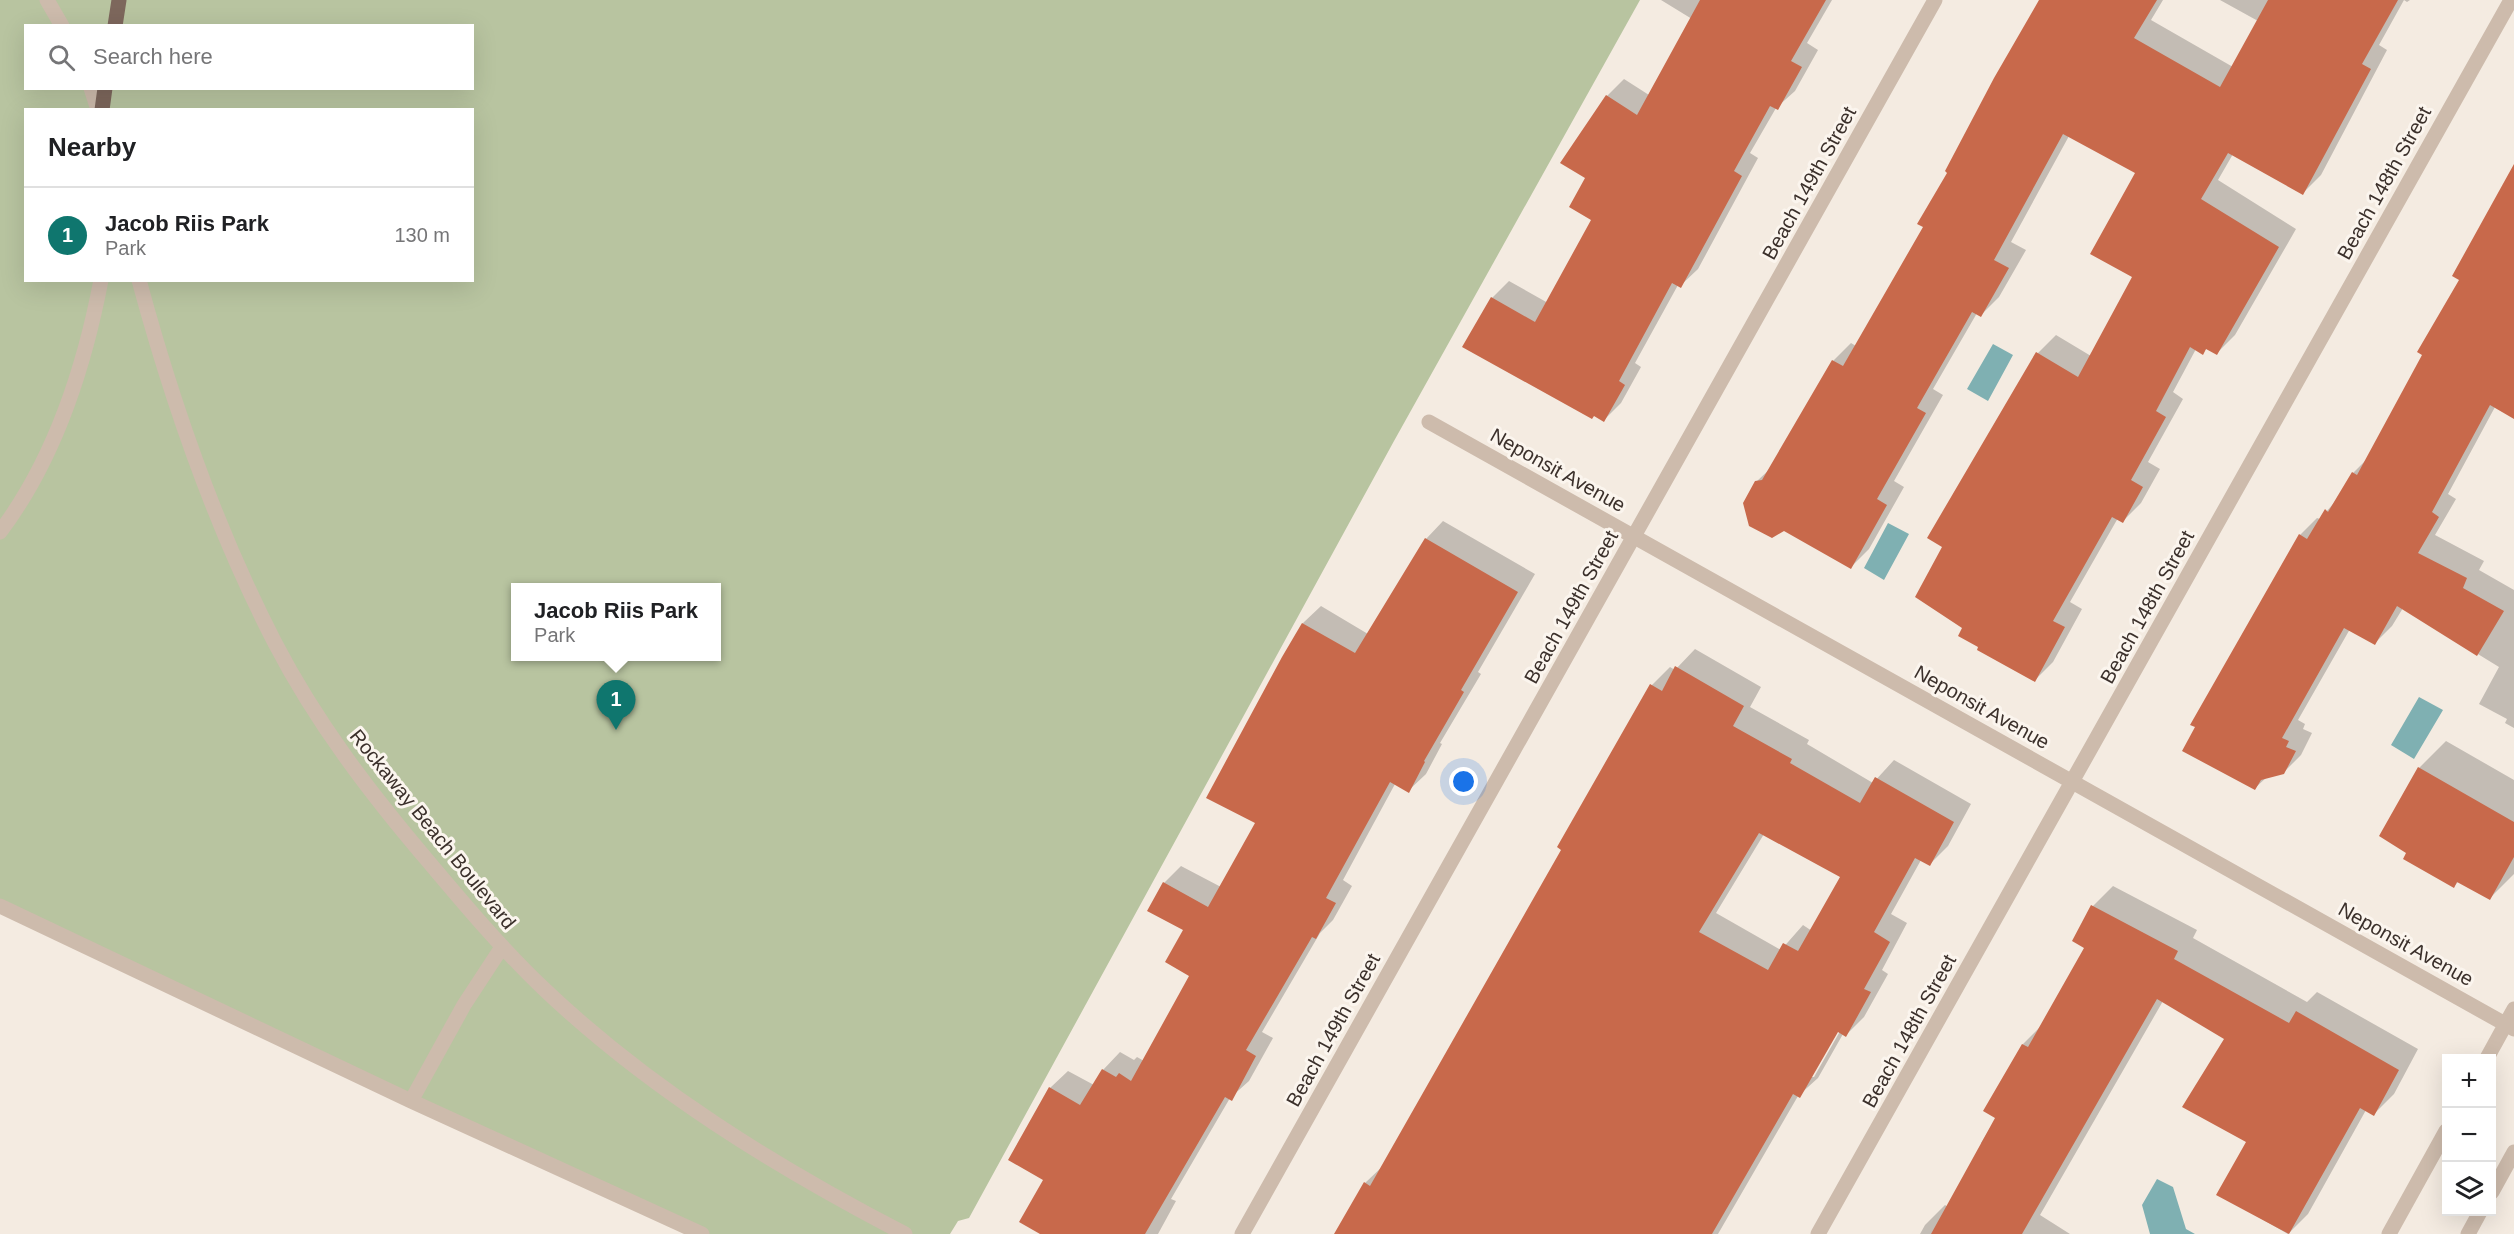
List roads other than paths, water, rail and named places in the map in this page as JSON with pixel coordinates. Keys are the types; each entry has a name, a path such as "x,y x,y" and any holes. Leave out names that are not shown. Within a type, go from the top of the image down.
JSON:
{"main road":[{"path":"115,24 119,0"},
{"path":"100,108 105,90"}],"street":[{"path":"47,0 61,24"},
{"name":"Beach 149th Street","path":"1242,1234 1935,0"},
{"name":"Beach 148th Street","path":"1818,1234 2511,0"},
{"path":"92,90 99,108"},
{"path":"0,532 23,499 58,428 85,351 102,282"},
{"name":"Rockaway Beach Boulevard","path":"140,282 163,370 195,464 233,555 276,645 331,738 366,786 502,947 588,1028 661,1085 790,1170 905,1234"},
{"name":"Neponsit Avenue","path":"1429,422 2510,1027"},
{"path":"0,906 411,1101 702,1234"},
{"path":"411,1101 464,1005 502,947"},
{"path":"2491,1054 2510,1027 2514,1009"},
{"path":"2389,1234 2442,1138"},
{"path":"2496,1185 2514,1152"},
{"path":"2468,1234 2478,1216"}],"water":[{"path":"1993,344 2013,355 1988,401 1967,389"},
{"path":"1888,523 1909,534 1884,580 1864,568"},
{"path":"2419,697 2443,710 2414,759 2391,745"},
{"path":"2157,1179 2173,1187 2186,1229 2195,1234 2150,1234 2142,1205"}],"place":[{"name":"Jacob Riis Park","path":"616,730"}]}
